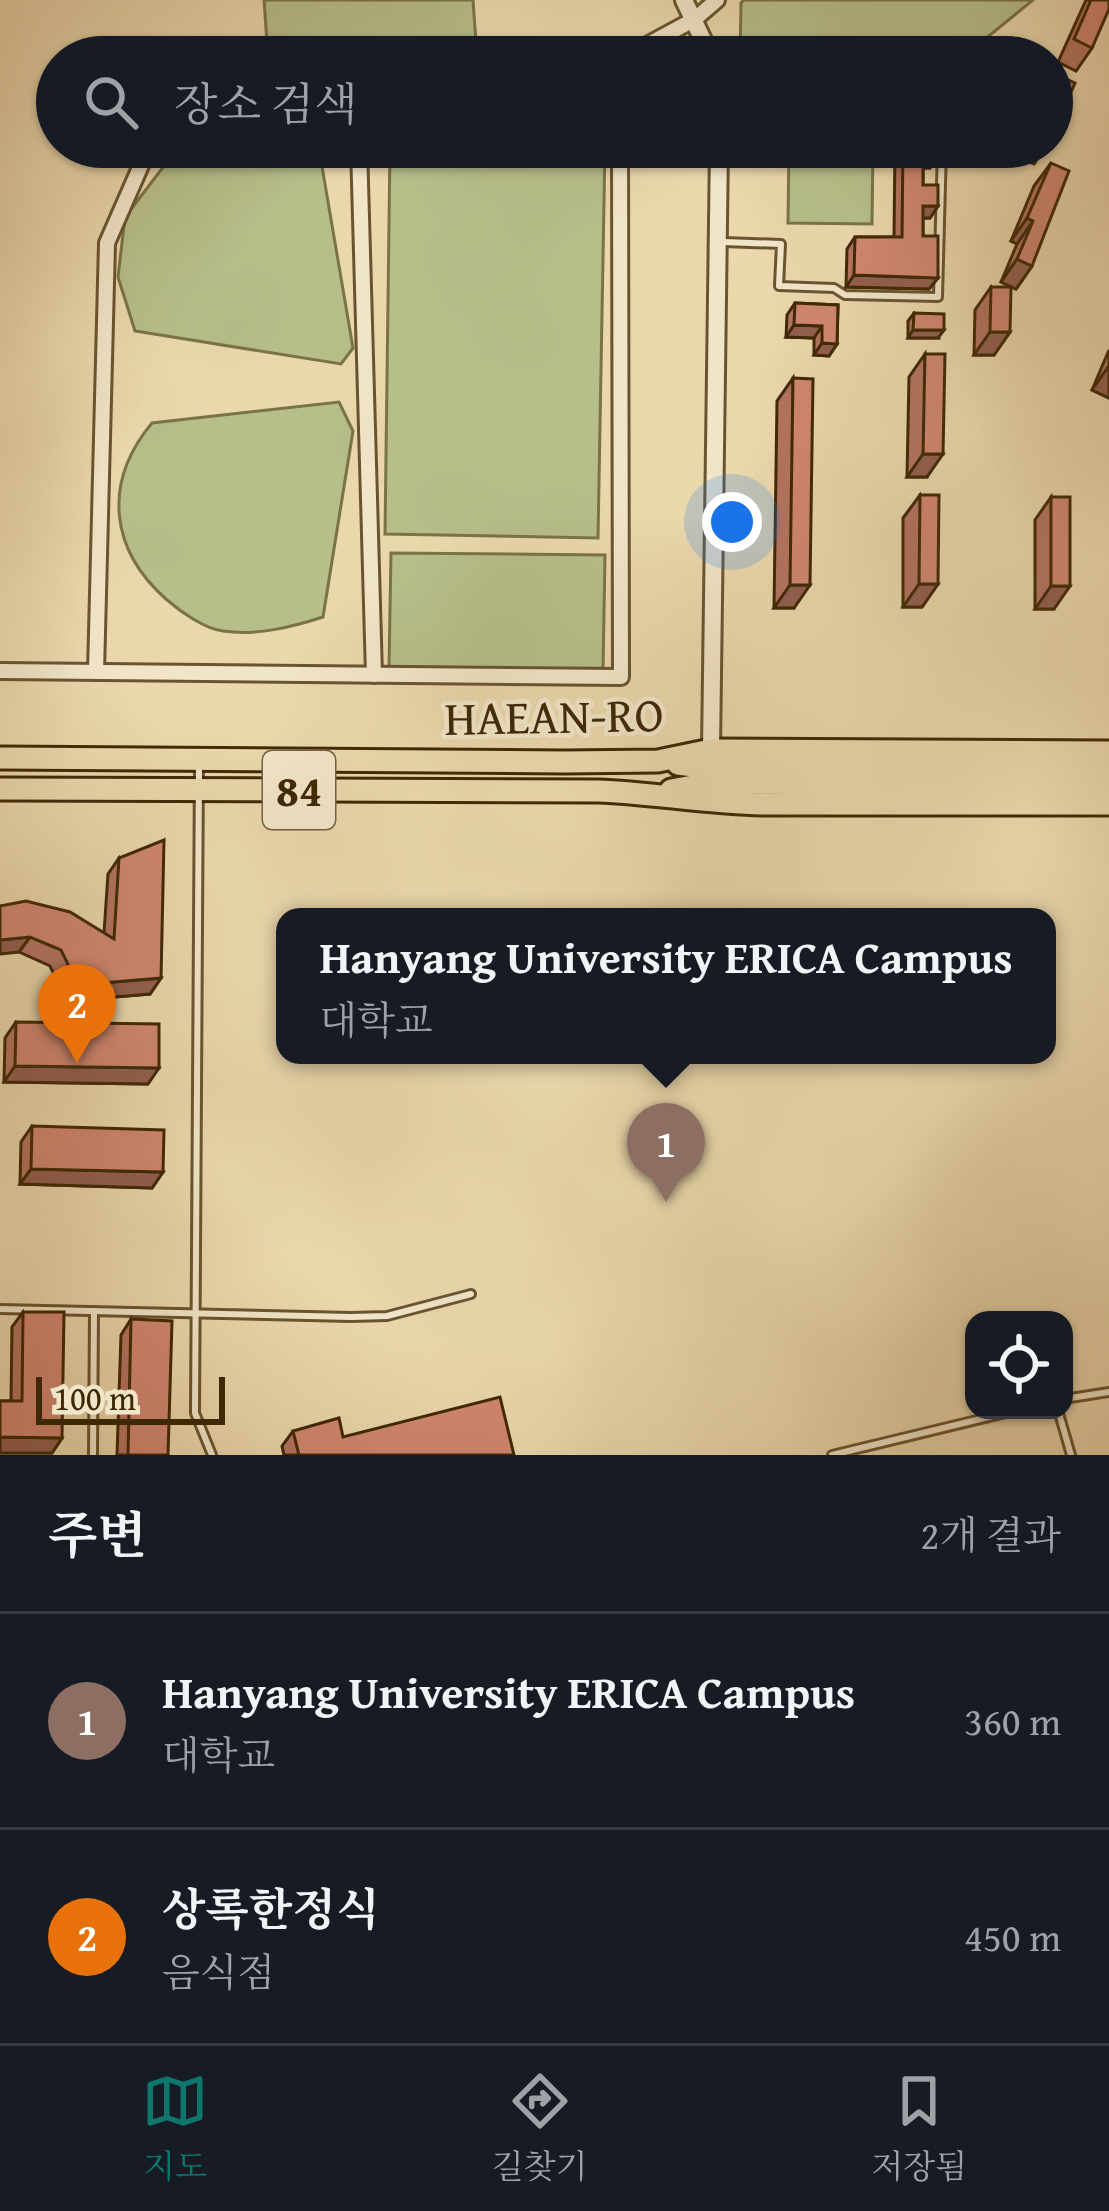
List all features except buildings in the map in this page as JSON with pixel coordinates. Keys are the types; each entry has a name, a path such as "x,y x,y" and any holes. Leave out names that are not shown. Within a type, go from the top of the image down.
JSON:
{"main road":[{"name":"HAEAN-RO","path":"0,758 658,761 711,750 1109,752"},
{"path":"658,761 710,768 1109,770"},
{"path":"658,793 704,784 1109,786"},
{"name":"HAEAN-RO","path":"0,789 658,793 724,803 1109,804"}],"street":[{"path":"684,0 702,36"},
{"path":"663,36 717,0"},
{"path":"96,672 107,243 140,168"},
{"path":"359,168 374,675"},
{"path":"0,671 621,677 620,168"},
{"path":"711,750 719,168"}],"lane":[{"path":"719,242 781,244 779,286 834,287 845,295 938,296 941,168"},
{"path":"199,760 195,1412 212,1455"},
{"path":"0,1309 387,1316 471,1294"},
{"path":"93,1455 94,1311"},
{"path":"1073,1398 1109,1392"},
{"path":"832,1455 866,1451 985,1419"},
{"path":"1061,1419 1071,1455"}],"green space":[{"path":"264,0 473,0 476,36 267,36"},
{"path":"1033,0 989,36 740,36 741,3"},
{"path":"162,168 322,168 353,348 341,364 135,331 118,277 125,217"},
{"path":"390,168 605,168 598,538 385,534"},
{"path":"789,168 873,168 872,224 788,223"},
{"path":"339,402 353,431 323,617 274,630 223,631 186,615 167,600 134,560 119,515 125,469 152,423"},
{"path":"391,553 605,555 603,670 389,667"}],"place":[{"name":"상록한정식","path":"77,1063"},
{"name":"Hanyang University ERICA Campus","path":"666,1202"}]}
